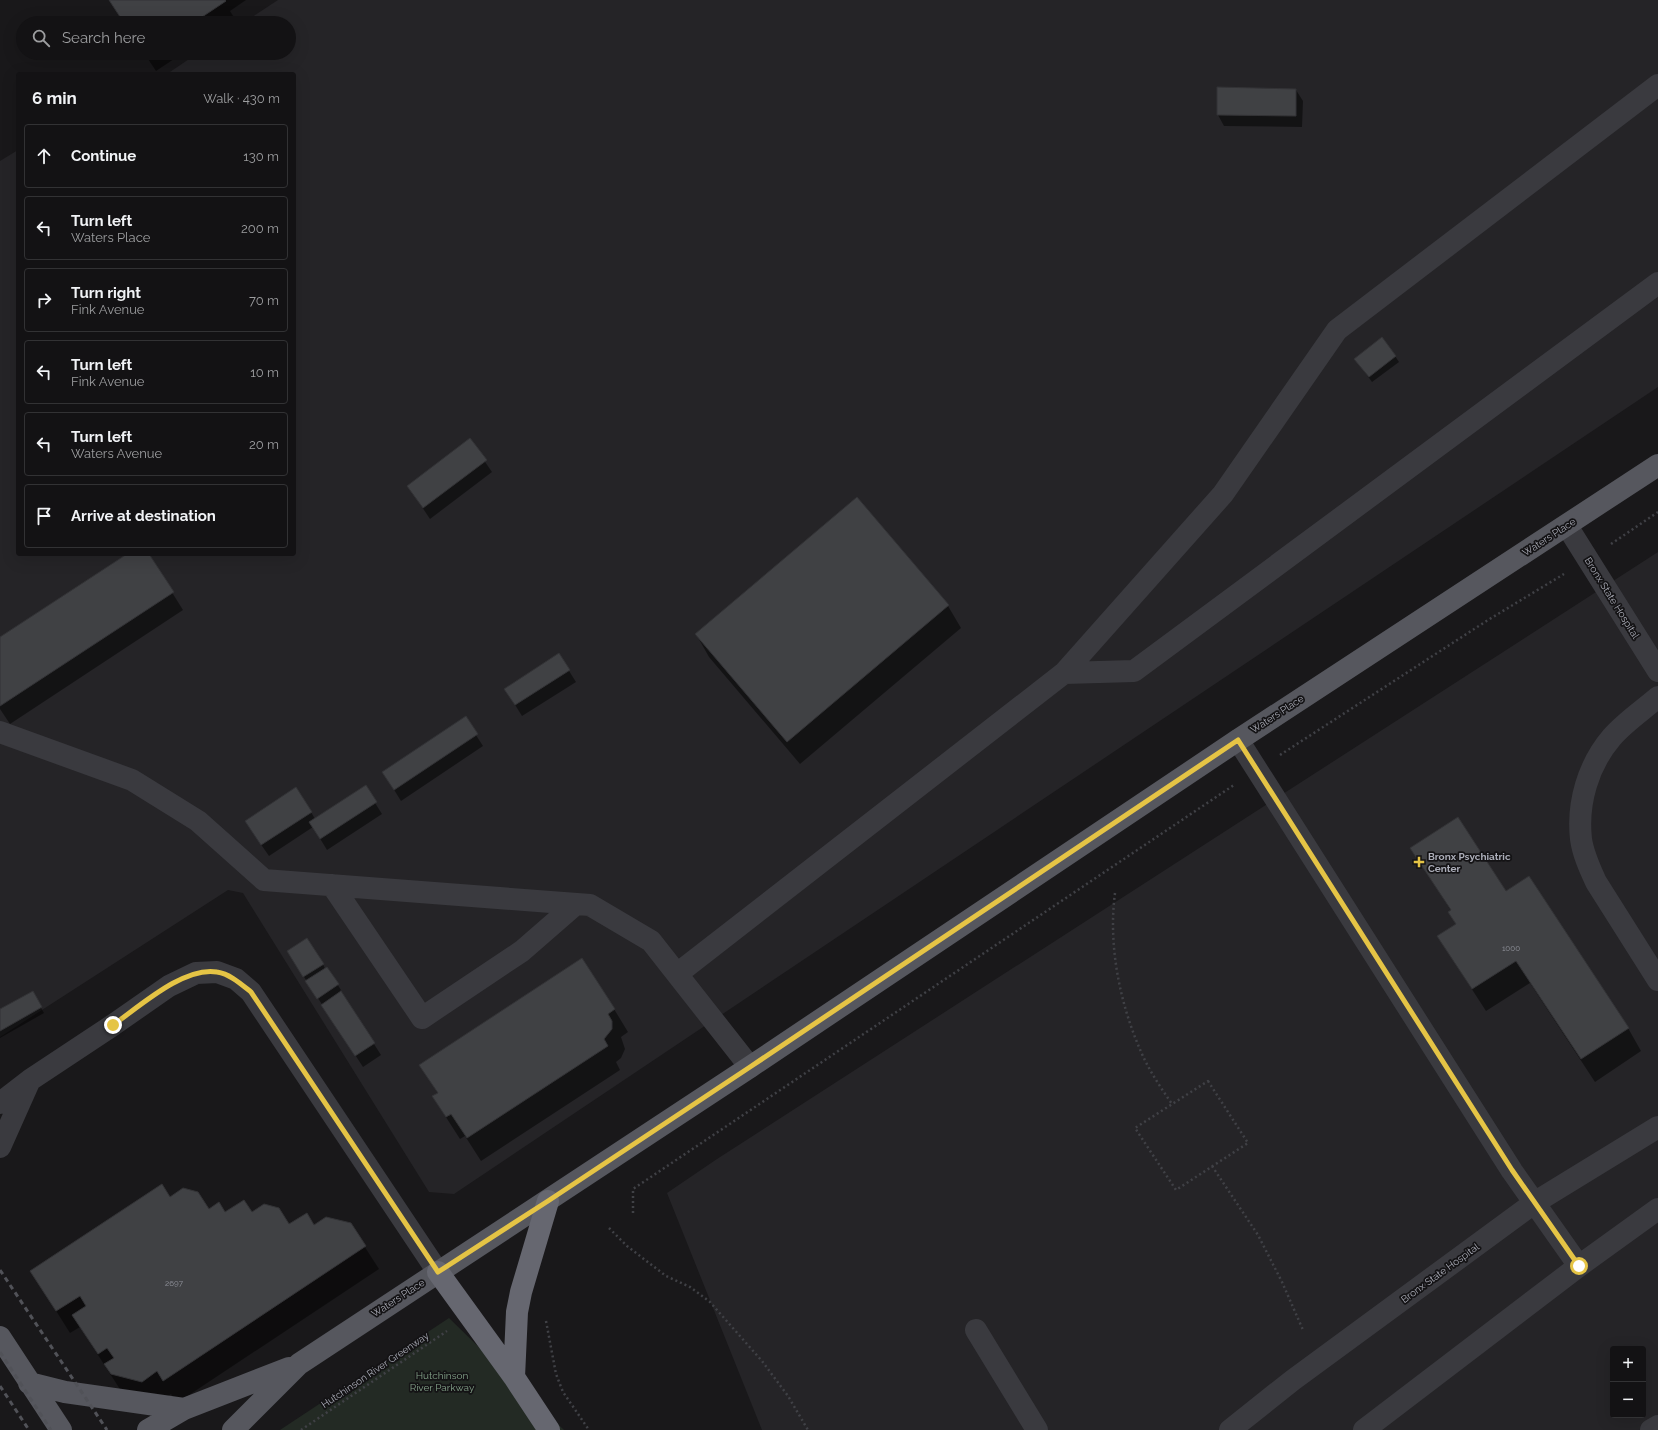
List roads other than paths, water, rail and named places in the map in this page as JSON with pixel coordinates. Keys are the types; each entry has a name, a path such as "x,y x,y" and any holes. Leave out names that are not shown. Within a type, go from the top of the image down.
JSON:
{"highway":[{"path":"514,1377 517,1312 521,1292 548,1201"},
{"path":"438,1272 514,1377 549,1430"}],"main road":[{"name":"Waters Place","path":"233,1430 299,1364 750,1067 1238,740 1658,465"},
{"path":"0,1337 61,1430"},
{"name":"Waters Place","path":"148,1430 184,1409 299,1364"},
{"path":"30,1383 65,1392 184,1409"}],"street":[{"path":"677,974 1064,673 1223,494 1337,330 1658,85"},
{"path":"1064,673 1134,671 1658,283"},
{"name":"Bronx State Hospital","path":"1567,526 1658,671"},
{"path":"1658,697 1612,737 1600,753 1590,771 1584,789 1581,808 1581,840 1589,866 1596,882 1658,980"},
{"path":"0,732 132,780 198,821 264,880 590,905 651,941 750,1067"},
{"path":"1238,740 1534,1203 1579,1266"},
{"path":"332,885 422,1018 522,951 576,904"},
{"path":"0,1103 30,1080 169,986 196,973 217,972 236,979 251,992 438,1272"},
{"path":"0,1147 30,1080"},
{"name":"Bronx State Hospital","path":"1230,1430 1293,1380 1534,1203 1658,1127"},
{"path":"1364,1430 1579,1266 1658,1209"},
{"path":"976,1330 1037,1430"},
{"path":"1651,1430 1658,1426"}],"railway":[{"path":"0,1270 107,1430"},
{"path":"0,1352 51,1430"},
{"path":"0,1386 29,1430"}],"place":[{"name":"Bronx Psychiatric Center","path":"1419,862"}],"park label":[{"name":"Hutchinson River Parkway","path":"442,1380"}]}
